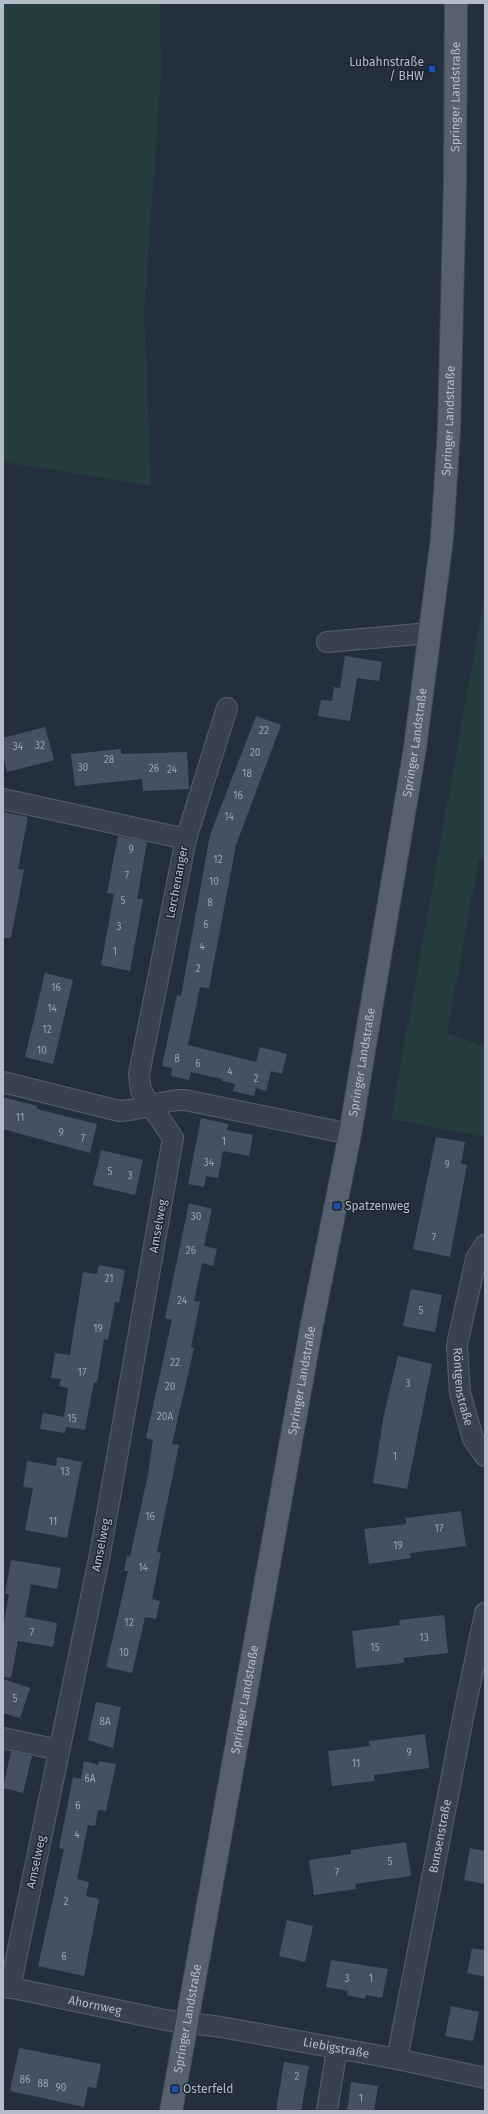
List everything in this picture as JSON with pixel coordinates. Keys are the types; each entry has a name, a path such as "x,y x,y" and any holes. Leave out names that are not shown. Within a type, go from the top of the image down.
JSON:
{"main road":[{"name":"Springer Landstraße","path":"171,2111 312,1324 350,1134 415,748 442,538 449,430 456,3"}],"street":[{"path":"327,642 430,633"},
{"path":"186,839 227,708"},
{"name":"Lerchenanger","path":"3,799 186,839 139,1074 141,1091 150,1106"},
{"path":"3,1082 119,1111 134,1111 172,1100 185,1100 350,1134"},
{"name":"Amselweg","path":"7,1987 100,1554 173,1138 150,1106"},
{"name":"Röntgenstraße","path":"485,1245 476,1259 457,1345 460,1393 473,1439 485,1456"},
{"name":"Bunsenstraße","path":"397,2059 464,1713 485,1613"},
{"path":"3,1738 59,1750"},
{"name":"Ahornweg","path":"7,1987 165,2020 187,2022"},
{"name":"Liebigstraße","path":"187,2022 397,2059 485,2078"},
{"path":"326,2111 337,2048"}],"green space":[{"path":"3,3 160,3 161,76 144,310 151,486 3,462"},
{"path":"485,593 485,857 479,859 447,1033 485,1047 485,1137 391,1119"}],"building":[{"path":"345,656 382,662 379,681 357,678 350,721 318,716 321,700 332,701 334,687 340,688"},
{"path":"256,716 281,725 236,845 209,988 200,987 188,1045 256,1062 260,1047 287,1054 282,1074 271,1071 266,1091 256,1088 254,1096 233,1091 235,1084 222,1081 222,1079 191,1072 189,1080 171,1076 172,1068 162,1066 177,995 181,996 210,835"},
{"path":"45,727 54,760 7,772 3,755 3,738"},
{"path":"121,749 121,754 187,752 189,789 143,791 142,779 75,786 71,754"},
{"path":"3,812 28,817 18,869 24,870 11,938 3,938"},
{"path":"118,836 147,842 137,899 143,899 130,971 101,965 114,894 107,893"},
{"path":"45,973 73,980 53,1064 25,1057"},
{"path":"3,1097 37,1106 37,1109 97,1124 90,1153 3,1129"},
{"path":"201,1118 228,1124 227,1130 253,1135 249,1156 223,1151 218,1178 206,1176 204,1187 188,1184"},
{"path":"436,1137 465,1142 461,1164 467,1165 450,1257 413,1249"},
{"path":"101,1150 143,1160 135,1195 93,1185"},
{"path":"189,1203 212,1209 204,1246 217,1249 213,1266 202,1263 194,1301 200,1302 191,1347 194,1348 172,1444 179,1445 157,1552 161,1553 152,1599 160,1601 156,1619 145,1617 132,1673 106,1667 128,1571 124,1571 127,1556 130,1557 148,1474 153,1440 146,1438 172,1320 165,1318"},
{"path":"99,1265 125,1270 119,1303 115,1302 108,1340 104,1339 97,1383 94,1382 85,1430 66,1427 65,1433 40,1429 43,1413 64,1417 68,1388 59,1386 61,1379 51,1378 55,1353 70,1355 83,1272 97,1274"},
{"path":"411,1289 442,1295 435,1332 403,1326"},
{"path":"398,1356 432,1364 407,1489 373,1483 384,1414"},
{"path":"57,1457 82,1462 67,1538 25,1530 33,1488 23,1487 27,1461 56,1466"},
{"path":"461,1511 466,1546 410,1553 411,1558 369,1564 364,1529 406,1524 406,1518"},
{"path":"11,1560 61,1568 57,1589 31,1584 25,1617 57,1623 53,1647 18,1641 11,1678 3,1677 3,1628 9,1594 5,1594"},
{"path":"444,1615 448,1653 404,1658 404,1663 356,1668 352,1631 400,1625 399,1620"},
{"path":"3,1679 30,1688 20,1718 3,1713"},
{"path":"96,1702 121,1707 113,1748 88,1740"},
{"path":"425,1734 429,1768 374,1775 374,1781 332,1786 328,1751 370,1746 369,1741"},
{"path":"11,1751 32,1756 23,1793 3,1788"},
{"path":"84,1761 98,1765 99,1761 116,1764 106,1811 98,1810 95,1826 88,1825 77,1879 89,1882 86,1896 99,1899 84,1976 38,1966 64,1849 59,1848 73,1777 81,1779"},
{"path":"406,1842 411,1876 355,1884 356,1889 314,1895 309,1860 351,1854 351,1850"},
{"path":"470,1848 485,1851 485,1884 464,1880"},
{"path":"287,1920 313,1926 305,1962 279,1956"},
{"path":"472,1948 485,1950 485,1977 467,1973"},
{"path":"331,1960 388,1969 382,1998 366,1995 365,1999 347,1995 348,1991 326,1987"},
{"path":"451,2006 479,2012 473,2041 445,2036"},
{"path":"19,2048 101,2064 96,2088 88,2087 84,2107 10,2091"},
{"path":"284,2062 309,2066 301,2111 276,2111"},
{"path":"351,2082 378,2086 374,2111 347,2111"}],"place":[{"name":"Lubahnstraße / BHW","path":"432,69"},
{"name":"Spatzenweg","path":"337,1206"},
{"name":"Osterfeld","path":"175,2089"}]}
